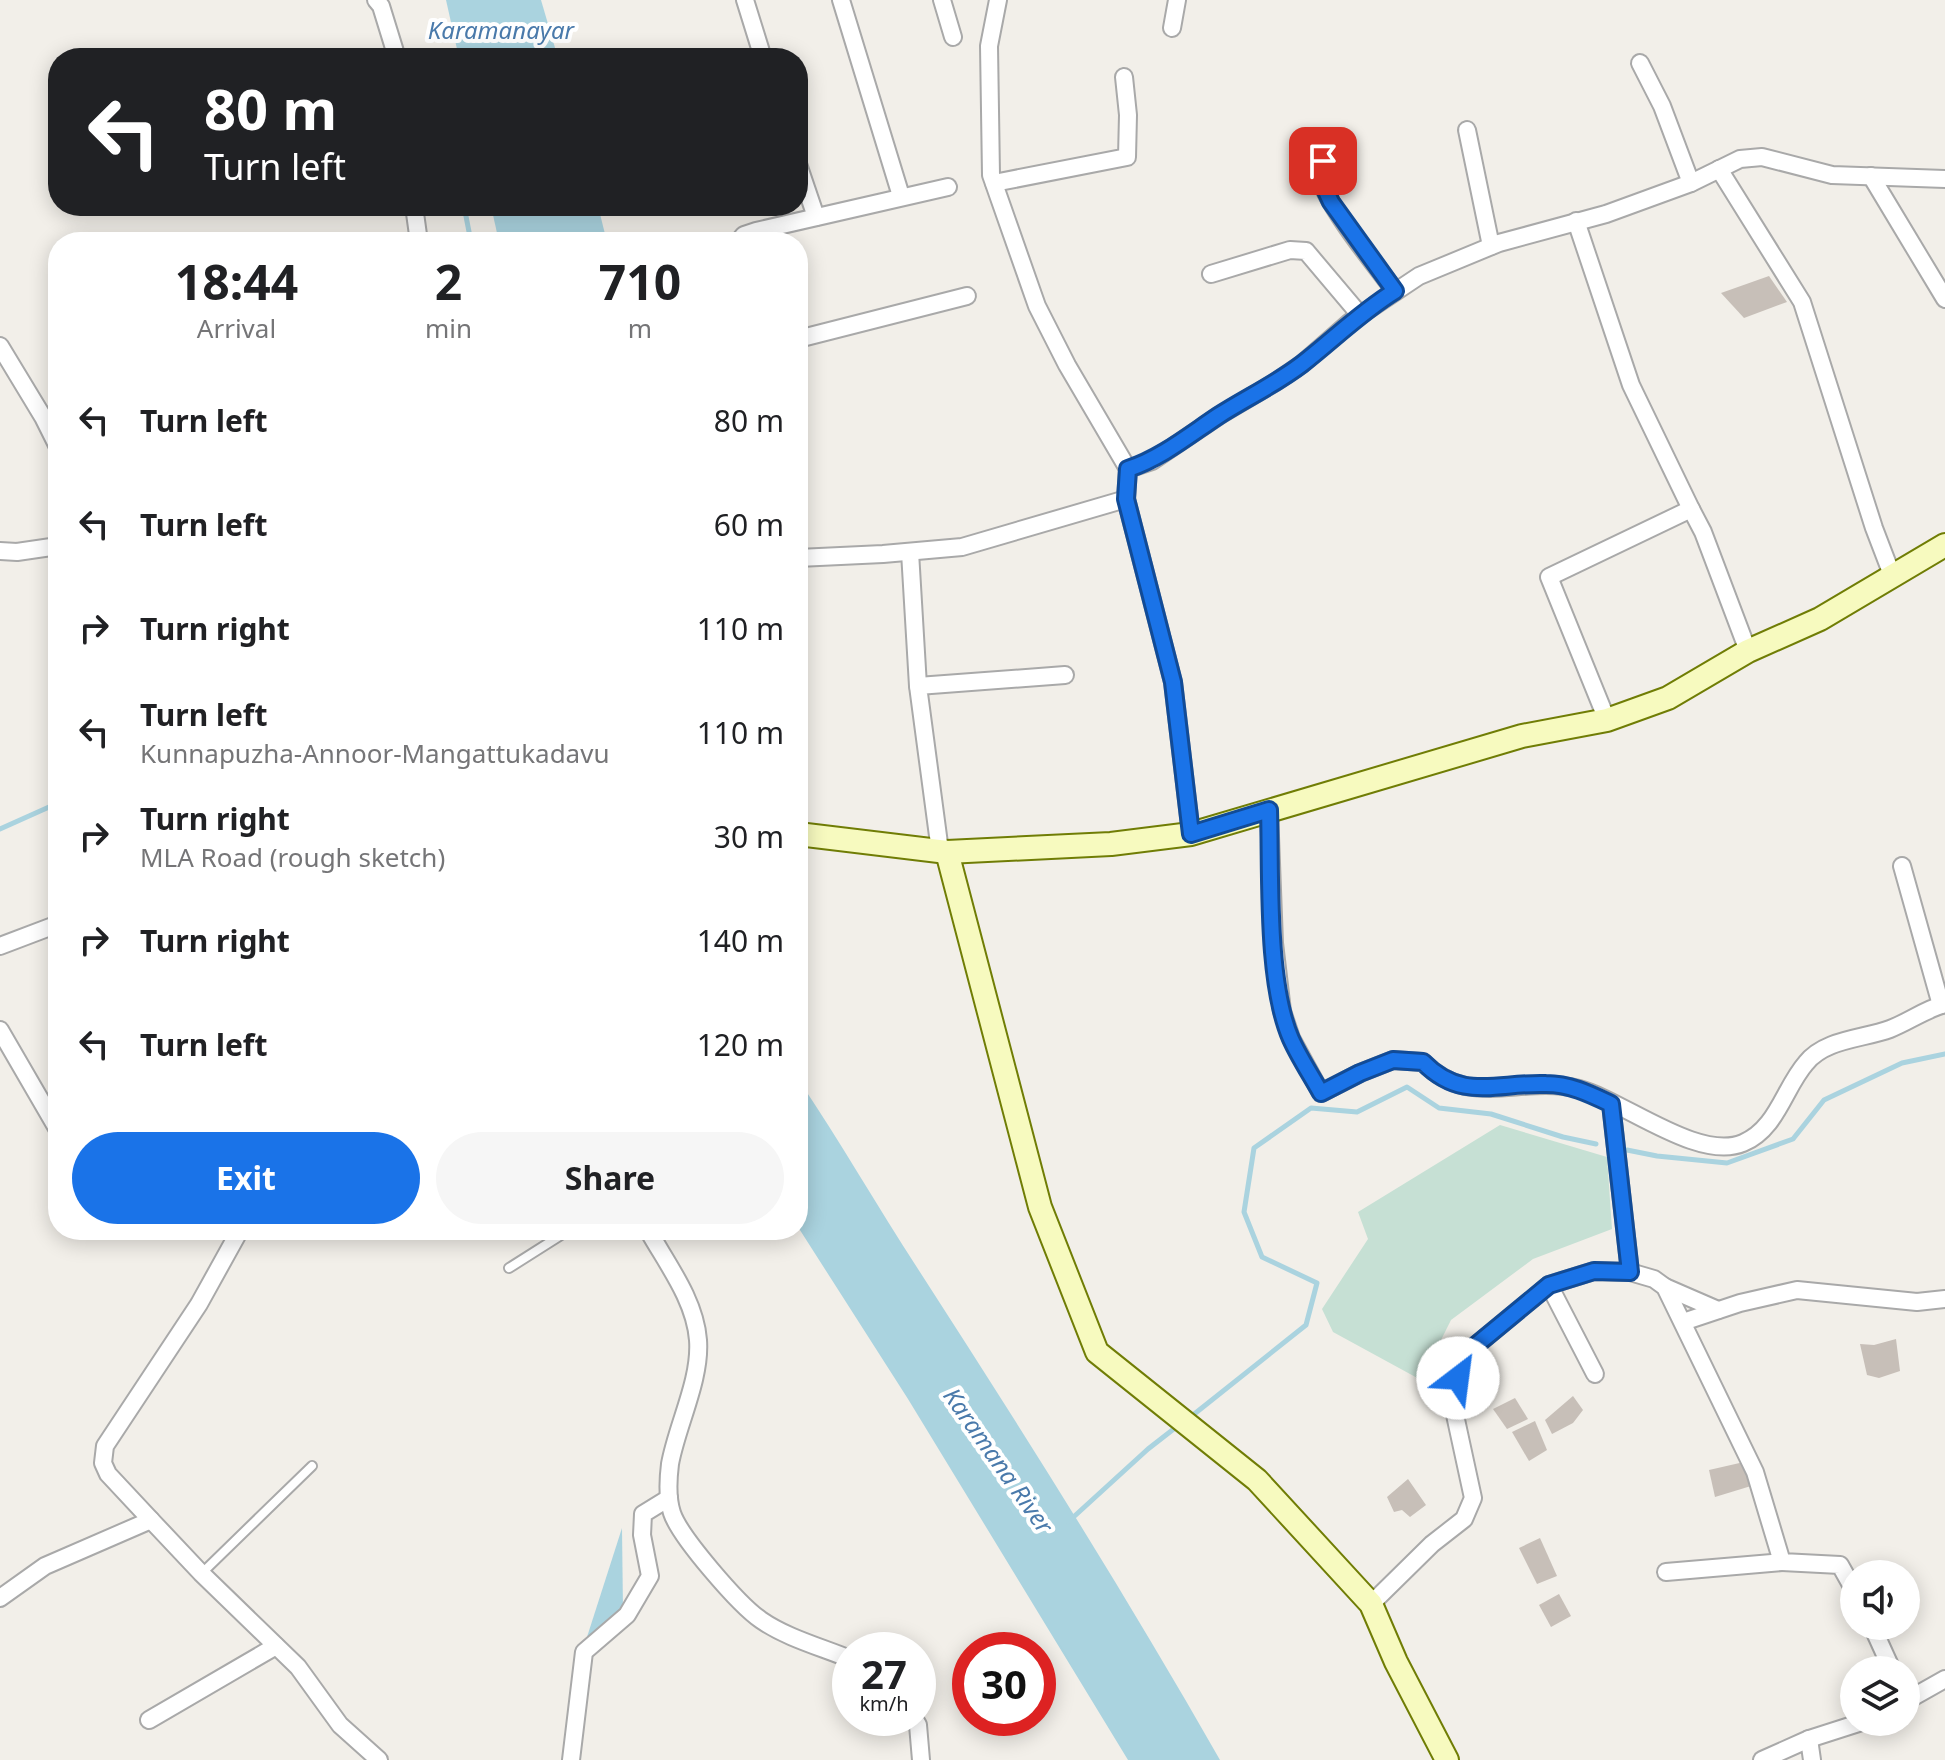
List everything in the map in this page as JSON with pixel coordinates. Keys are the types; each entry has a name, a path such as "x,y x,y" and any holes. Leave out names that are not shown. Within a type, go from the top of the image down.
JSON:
{"street":[{"path":"376,0 381,6 394,48"},
{"path":"745,0 760,48"},
{"path":"841,0 901,196"},
{"path":"942,0 953,37"},
{"path":"998,0 989,46 991,175 1037,306 1067,365 1128,469 1126,499 1173,682 1191,834"},
{"path":"1172,28 1177,0"},
{"path":"1640,63 1662,106 1691,183"},
{"path":"994,183 1127,157 1128,115 1124,77"},
{"path":"1467,130 1491,246"},
{"path":"1336,142 1323,161 1320,178 1331,202 1395,291"},
{"path":"1128,469 1152,461 1274,383 1302,364 1360,315 1419,276 1491,246 1606,214 1691,183 1740,159 1762,157 1832,175 1945,179"},
{"path":"1719,169 1802,302 1892,575"},
{"path":"1871,176 1945,299"},
{"path":"753,232 948,187"},
{"path":"808,193 816,217"},
{"path":"1576,221 1631,385 1703,532 1748,651"},
{"path":"1211,274 1290,250 1306,251 1360,315"},
{"path":"808,336 967,296"},
{"path":"0,346 48,427"},
{"path":"808,557 962,547 1126,499"},
{"path":"1607,720 1549,577 1691,509"},
{"path":"808,835 944,852 1111,844 1191,834 1522,736 1607,720 1668,698 1748,651 1820,619 1945,545"},
{"path":"0,551 48,547"},
{"path":"910,552 918,686 944,852 1040,1207 1097,1352 1257,1480 1371,1604 1396,1662 1447,1760"},
{"path":"918,686 1065,675"},
{"path":"1269,810 1274,943 1282,1011 1291,1038 1321,1093 1393,1060 1423,1062 1437,1077 1476,1089 1548,1083 1581,1089 1688,1139 1715,1146 1745,1143 1759,1133 1777,1112 1806,1061 1822,1050 1887,1030 1943,1004 1902,866"},
{"path":"0,946 48,928"},
{"path":"0,1030 48,1113"},
{"path":"1611,1104 1630,1272"},
{"path":"234,1240 199,1304 105,1446 103,1463 108,1474 201,1573 298,1667 340,1725 379,1760"},
{"path":"653,1240 695,1319 699,1344 691,1389 670,1464 672,1515 699,1553 759,1620 832,1652"},
{"path":"1371,1604 1432,1544 1464,1519 1473,1498 1452,1401 1463,1356 1549,1285 1594,1271 1630,1272 1654,1279 1665,1287 1718,1310"},
{"path":"1549,1285 1595,1374"},
{"path":"1665,1287 1755,1472 1782,1562"},
{"path":"1683,1322 1797,1290 1917,1302 1945,1299"},
{"path":"571,1760 584,1652 627,1615 650,1576 642,1535 643,1514 669,1498"},
{"path":"0,1598 45,1566 151,1520"},
{"path":"1666,1572 1782,1562 1840,1565"},
{"path":"149,1720 276,1646"},
{"path":"1920,1693 1945,1679"},
{"path":"1762,1760 1840,1729"},
{"path":"919,1736 921,1760"},
{"path":"1809,1739 1812,1760"}],"lane":[{"path":"509,1268 553,1240"},
{"path":"201,1573 312,1466"}],"green space":[{"path":"1500,1125 1607,1157 1612,1229 1533,1259 1451,1320 1421,1380 1333,1332 1322,1309 1368,1239 1358,1212"}],"water":[{"name":"Karamanayar","path":"446,0 541,0 555,48 457,48"},
{"path":"493,216 600,216 604,232 497,232"},
{"name":"Karamana River","path":"808,1094 1072,1512 1220,1760 1128,1760 1056,1642 1056,1632 1050,1632 908,1399 806,1240"},
{"path":"622,1528 623,1612 587,1637"}],"building":[{"path":"1769,276 1787,302 1744,318 1721,293"},
{"path":"1896,1339 1900,1371 1879,1378 1867,1375 1860,1344 1874,1345"},
{"path":"1573,1396 1583,1410 1573,1423 1552,1434 1545,1420"},
{"path":"1515,1398 1528,1419 1507,1429 1493,1409"},
{"path":"1535,1421 1547,1450 1529,1461 1512,1432"},
{"path":"1744,1462 1751,1486 1715,1497 1709,1470"},
{"path":"1408,1479 1426,1505 1410,1517 1402,1510 1394,1512 1387,1497"},
{"path":"1540,1538 1557,1576 1537,1584 1519,1548"},
{"path":"1559,1594 1571,1616 1551,1627 1539,1605"}],"waterway":[{"path":"466,216 469,232"},
{"path":"0,829 48,807"},
{"path":"1627,1150 1727,1163 1793,1139 1824,1100 1902,1063 1945,1054"},
{"path":"1193,1415 1306,1325 1317,1283 1262,1257 1244,1212 1254,1148 1311,1108 1357,1112 1407,1087 1439,1108 1491,1114 1596,1144"},
{"name":"Karamana River","path":"1068,1522 1175,1428"}],"route":[{"path":"1323,161 1320,178 1331,202 1395,291 1350,322 1302,364 1274,383 1152,461 1128,469 1126,499 1173,682 1191,834 1269,810 1277,987 1291,1038 1321,1093 1393,1060 1423,1062 1437,1077 1455,1085 1476,1089 1548,1083 1581,1089 1611,1104 1630,1272 1594,1271 1549,1285 1463,1356 1458,1378"}]}
